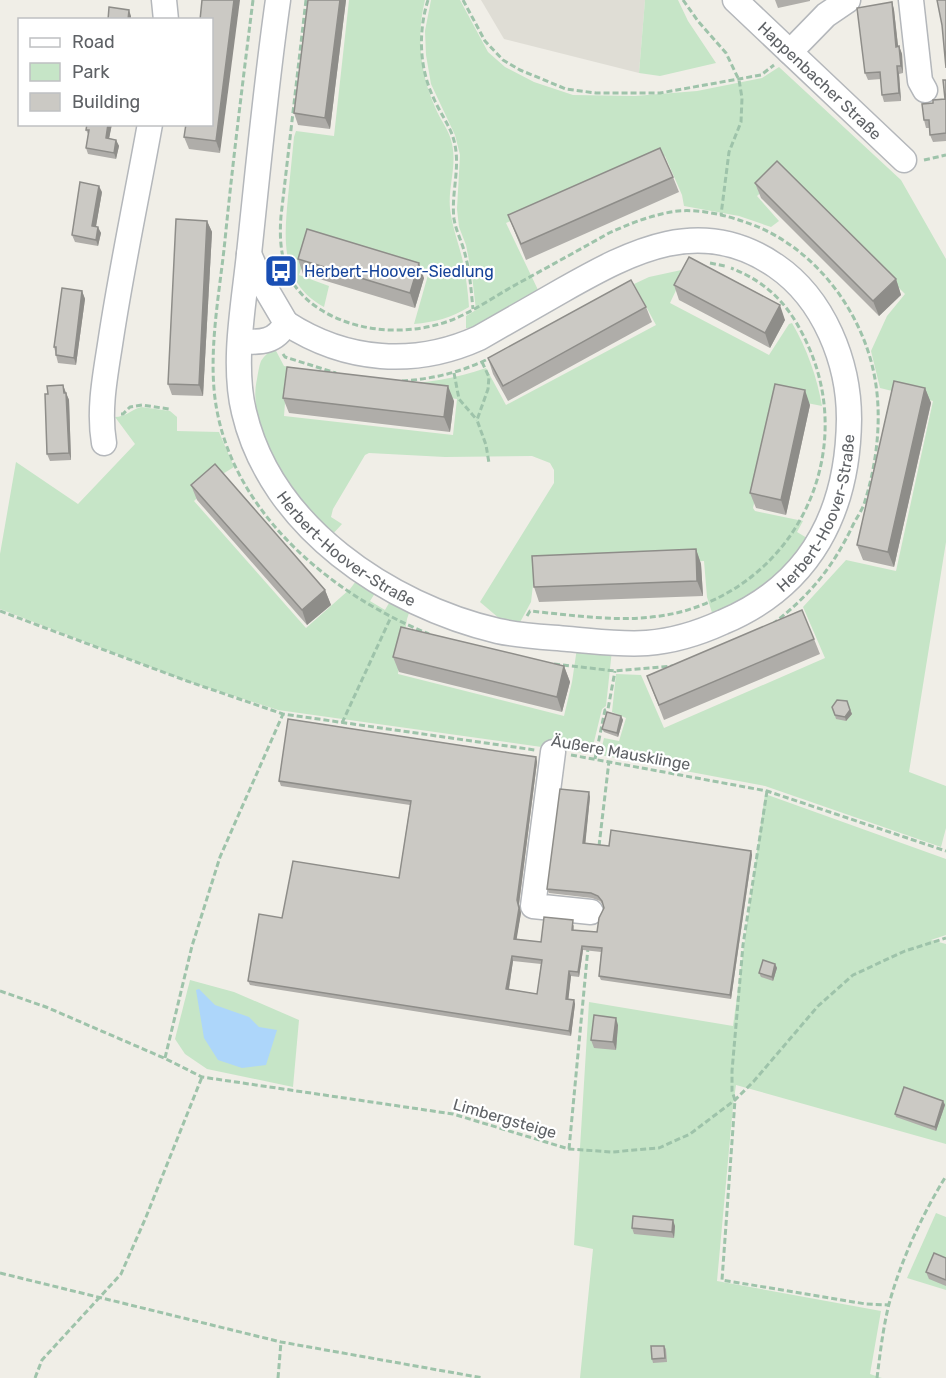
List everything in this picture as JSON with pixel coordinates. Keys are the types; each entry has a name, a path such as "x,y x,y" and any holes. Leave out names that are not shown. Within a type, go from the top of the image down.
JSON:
{"street":[{"path":"164,0 166,18"},
{"name":"Herbert-Hoover-Straße","path":"249,254 280,331 356,352 400,358 432,354 459,347 620,260 652,247 685,240 701,240 731,245 755,254 777,266 791,278 815,306 834,342 845,377 849,406 849,431 845,469 839,496 823,536 806,561 771,596 755,606 737,616 686,636 665,641 633,643 519,634 468,623 403,596 353,565 310,528 276,486 253,441 242,404 240,384 241,340 249,254 264,96 278,0"},
{"name":"Happenbacher Straße","path":"735,0 904,160"},
{"path":"790,52 826,15 848,0"},
{"path":"911,0 920,81 925,90"},
{"path":"104,443 100,421 105,377 125,248 150,126"},
{"path":"241,340 261,342 280,331"},
{"path":"553,752 533,906 591,912"}],"path":[{"path":"253,0 214,342 214,391 222,433 254,498 268,519 289,543 311,564 375,609 430,634"},
{"path":"306,0 280,228 283,255 291,282 305,298 342,321 362,327 386,330 410,330 449,321 631,223 678,211 721,215 773,232 791,244 820,270 838,295 861,335 875,378 876,445 865,502 830,567 814,588 770,627"},
{"path":"428,0 423,14 422,61 434,99 455,144 457,166 454,219 468,265 473,309"},
{"path":"463,0 485,41 503,60 520,70 566,89 596,93 660,93 739,80 761,75 790,52"},
{"path":"683,0 726,53 739,80 742,98 741,122 729,152 721,215"},
{"path":"519,634 530,611 616,620 637,619 676,614 710,602 750,578 767,564 804,515 820,469 826,433 824,397 815,363 795,319 771,290 744,273 729,267 702,263"},
{"path":"280,331 285,357 337,374"},
{"path":"399,381 454,373 496,355"},
{"path":"477,420 488,389 489,377 482,362"},
{"path":"454,373 459,399 477,420 486,445 489,463"},
{"path":"123,414 130,407 142,405 169,409"},
{"name":"Äußere Mausklinge","path":"0,610 187,681 283,714 553,752 767,791 946,851"},
{"path":"342,723 391,617"},
{"path":"550,664 615,671 675,665"},
{"path":"595,759 615,671"},
{"path":"164,1058 192,946 220,857 283,714"},
{"path":"598,854 609,761"},
{"path":"767,791 743,945 732,1071 732,1090 735,1100 722,1280 866,1304 889,1305"},
{"name":"Limbergsteige","path":"0,991 46,1007 202,1077 453,1114 569,1149 612,1152 659,1148 690,1134 735,1100 818,1006 853,975 905,951 946,938"},
{"path":"569,1149 588,947"},
{"path":"35,1378 42,1360 121,1274 202,1077"},
{"path":"877,1378 889,1305 915,1235 946,1176"},
{"path":"0,1273 281,1342 483,1378"},
{"path":"278,1378 281,1342"}],"shaded area":[{"path":"481,0 645,0 639,73 504,39"}],"green space":[{"path":"349,0 425,0 420,41 423,68 430,94 452,144 454,160 450,208 463,262 469,307 443,319 414,324 428,275 311,240 299,275 329,286 324,307 299,286 292,273 288,259 286,229 294,137 296,131 334,136"},
{"path":"431,0 460,0 488,52 505,67 534,82 573,95 635,96 697,91 762,78 779,67 901,180 946,259 946,542 909,772 946,786 946,828 941,847 765,786 600,755 604,738 619,741 626,718 612,712 616,674 641,675 664,728 825,658 803,607 846,560 896,571 933,401 880,388 871,351 887,316 905,294 783,172 757,196 779,221 771,227 739,216 684,206 682,195 665,156 506,223 539,292 474,329 466,328 466,316 476,310 472,276 466,245 459,227 457,209 460,155 455,135 431,84 425,31"},
{"path":"645,0 678,0 688,21 716,63 660,76 639,73"},
{"path":"686,269 670,303 769,355 789,324 792,323 811,363 822,406 777,397 753,508 755,511 803,521 797,532 807,538 777,574 714,619 707,597 704,561 535,568 531,602 518,626 500,619 480,602 554,483 554,470 550,463 532,456 445,457 369,453 365,455 333,509 331,517 342,524 331,536 290,483 266,442 255,399 261,361 274,347 284,366 339,379 376,384 432,381 486,368 506,405 656,325 634,284 649,277","holes":["287,376 457,399 453,435 284,416"]},
{"path":"141,407 170,411 177,417 177,431 219,432 234,467 221,475 194,501 306,628 350,589 359,577 377,590 370,601 385,610 392,598 411,607 398,674 564,716 577,648 612,650 606,706 602,709 591,754 278,710 187,681 0,609 0,554 16,462 78,504 135,444 115,417"},
{"path":"765,794 946,859 946,935 931,940 946,944 946,1144 736,1085 733,1106 717,1281 881,1311 870,1374 882,1378 580,1378 593,1249 574,1245 589,1002 733,1026"},
{"path":"190,980 234,992 299,1020 293,1087 207,1069 185,1054 175,1039"},
{"path":"936,1213 946,1217 946,1290 907,1278"}],"water":[{"path":"199,989 215,1005 249,1017 259,1027 277,1030 266,1065 242,1068 218,1060 204,1038 196,990"}],"building":[{"path":"202,0 234,0 216,141 184,137 186,126 213,126 213,18 200,18"},
{"path":"308,0 340,0 325,118 294,113"},
{"path":"937,0 946,0 946,68 942,25"},
{"path":"892,2 896,47 899,46 901,66 897,66 899,93 882,95 880,72 865,73 857,8"},
{"path":"109,7 129,10 128,18 108,18"},
{"path":"943,80 946,80 946,133 930,135 929,120 924,120 922,104 945,99"},
{"path":"87,126 108,126 106,138 116,140 114,153 86,148 89,130 86,130"},
{"path":"660,148 673,177 521,244 508,215"},
{"path":"777,161 896,279 873,301 755,183"},
{"path":"80,182 99,186 92,226 98,227 96,240 72,235"},
{"path":"176,219 207,221 199,385 168,384"},
{"path":"307,229 419,263 410,293 298,259"},
{"path":"689,257 780,305 765,333 674,285"},
{"path":"631,280 646,307 503,386 488,358"},
{"path":"62,288 82,291 74,358 56,355 56,347 54,347"},
{"path":"287,367 448,386 444,417 283,398"},
{"path":"894,381 925,388 888,552 857,545"},
{"path":"775,384 805,390 781,500 750,493"},
{"path":"63,385 64,393 66,393 69,453 47,454 45,394 48,394 47,386"},
{"path":"215,464 325,590 302,610 191,485"},
{"path":"696,549 697,581 534,587 532,556"},
{"path":"802,610 814,639 659,705 647,676"},
{"path":"401,627 564,666 557,697 393,657"},
{"path":"837,700 847,701 850,710 845,717 835,715 832,707"},
{"path":"607,712 621,716 617,733 602,729"},
{"path":"288,719 536,757 514,939 541,942 544,917 573,920 572,930 597,932 599,918 604,908 598,896 591,893 547,889 560,789 589,792 583,843 609,846 611,830 751,851 730,995 599,976 602,948 582,946 578,972 569,971 566,999 574,1000 569,1031 248,981 259,914 282,918 293,861 399,878 411,801 279,781","holes":["512,956 542,960 537,994 506,989"]},
{"path":"763,960 775,964 772,977 759,973"},
{"path":"594,1015 616,1018 613,1042 591,1040"},
{"path":"904,1087 943,1101 935,1127 895,1114"},
{"path":"633,1216 673,1220 672,1232 632,1228"},
{"path":"934,1253 946,1258 946,1280 926,1272"},
{"path":"651,1346 664,1346 665,1358 652,1359"}],"place":[{"name":"Herbert-Hoover-Siedlung","path":"281,271"}]}
